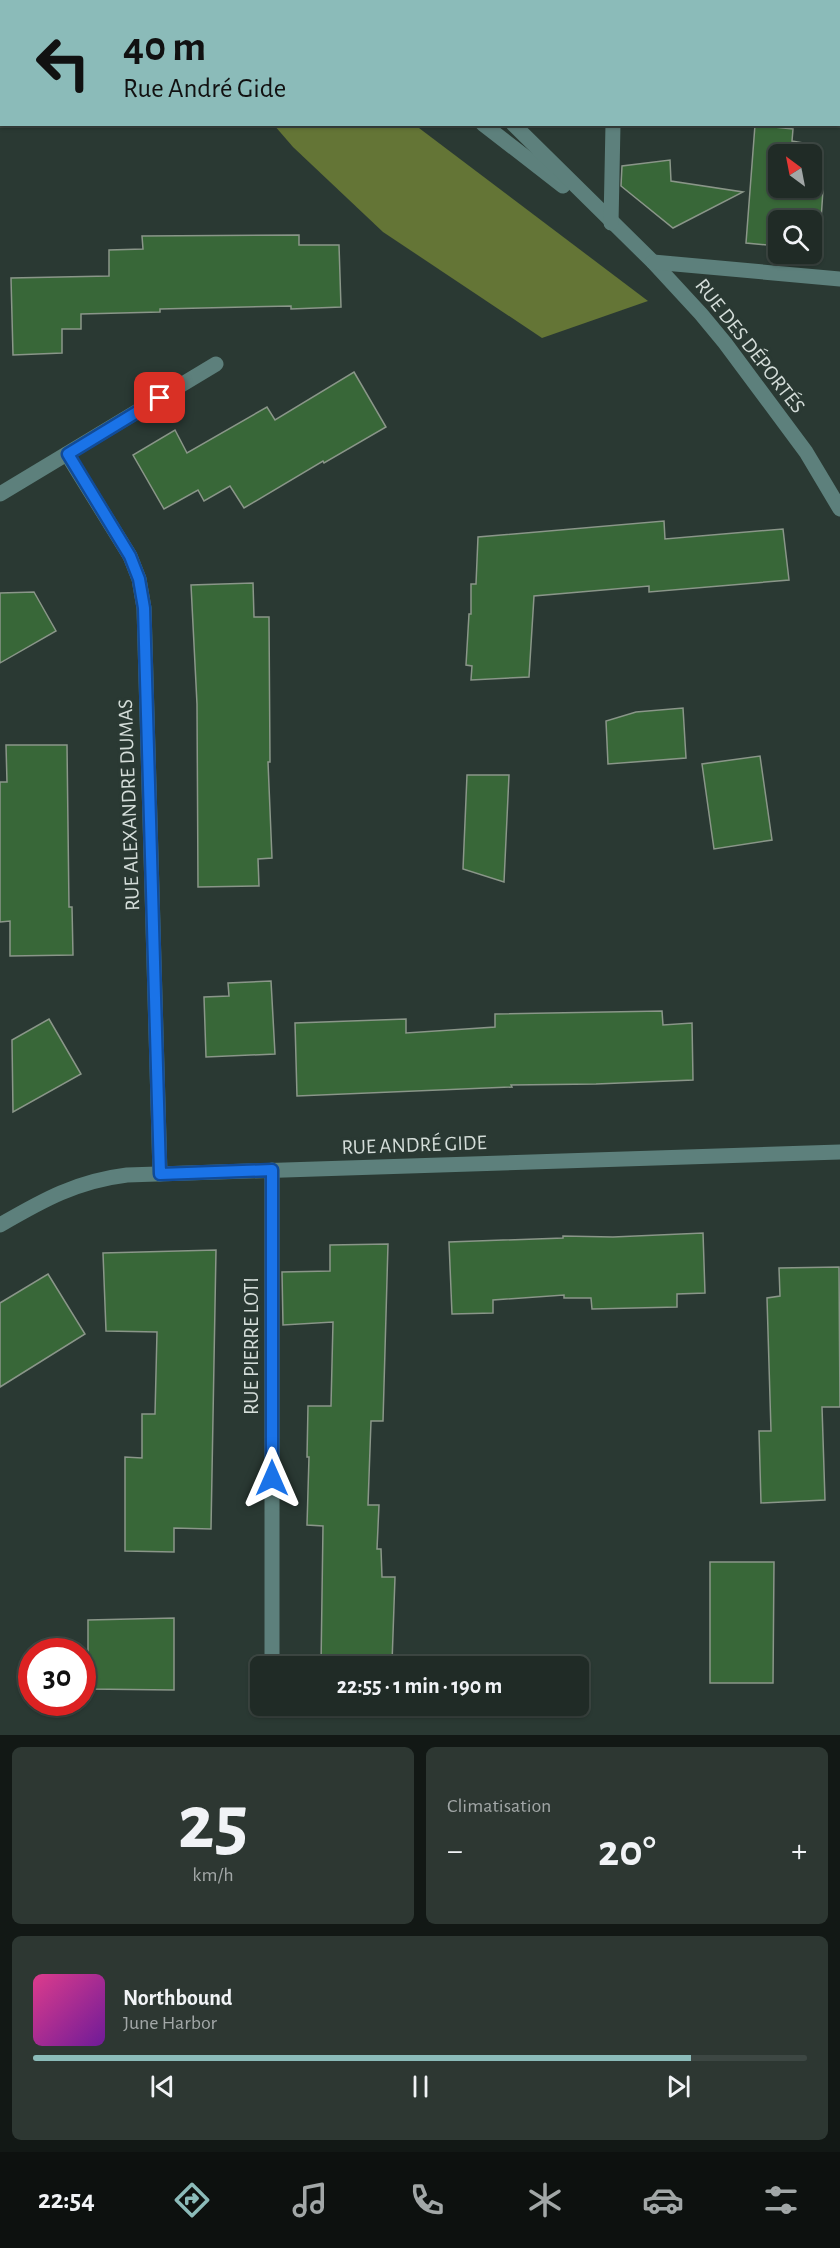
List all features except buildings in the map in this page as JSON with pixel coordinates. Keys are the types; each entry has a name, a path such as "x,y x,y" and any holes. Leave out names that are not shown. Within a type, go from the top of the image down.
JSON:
{"street":[{"name":"RUE DES DÉPORTÉS","path":"486,126 611,223"},
{"name":"RUE DES DÉPORTÉS","path":"515,126 653,262 725,343 806,452 840,509"},
{"path":"611,223 613,126"},
{"path":"653,262 840,279"},
{"path":"0,494 216,364"},
{"name":"RUE ALEXANDRE DUMAS","path":"68,454 130,556 139,579 144,608 160,1174"},
{"name":"RUE ANDRÉ GIDE","path":"0,1225 44,1199 103,1178 272,1170 840,1152"},
{"name":"RUE PIERRE LOTI","path":"272,1170 272,1656"}],"green space":[{"path":"275,126 416,126 648,301 542,338 383,232 293,147"}],"route":[{"path":"160,398 68,454 130,556 139,579 144,608 160,1174 272,1170 272,1478"}]}
